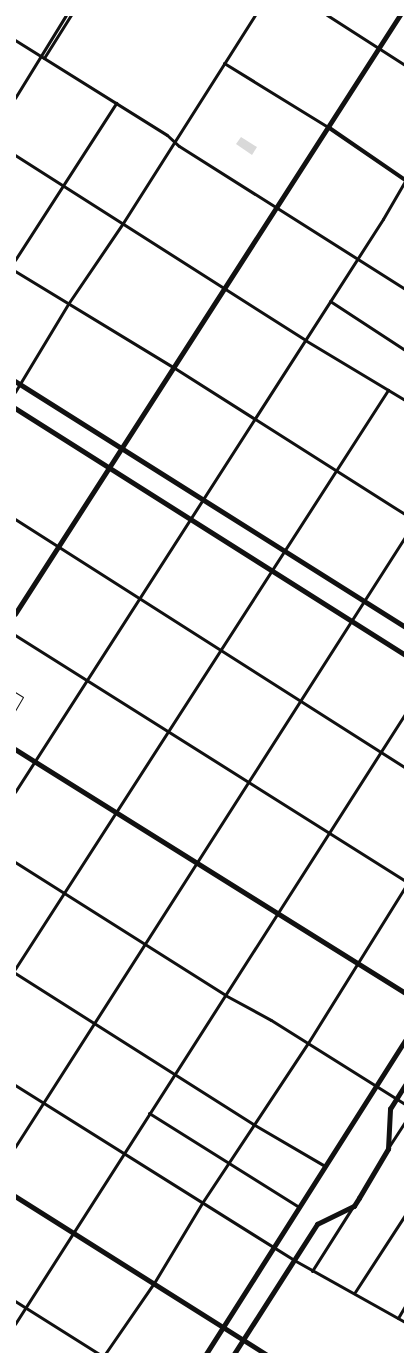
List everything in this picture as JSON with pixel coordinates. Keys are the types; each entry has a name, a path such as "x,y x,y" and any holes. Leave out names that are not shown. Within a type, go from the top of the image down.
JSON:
{"main road":[{"path":"15,614 400,15"},
{"path":"15,381 405,627"},
{"path":"15,408 405,655"},
{"path":"15,749 405,992"},
{"path":"206,1354 405,1041"},
{"path":"234,1354 317,1224 354,1206 388,1149 390,1109 405,1085"},
{"path":"15,1196 266,1354"}],"street":[{"path":"42,57 66,15"},
{"path":"15,98 71,15"},
{"path":"15,392 68,304 123,223 255,15"},
{"path":"327,15 405,65"},
{"path":"15,40 405,289"},
{"path":"15,792 357,259 405,181 328,127 224,63"},
{"path":"15,260 116,103"},
{"path":"15,155 305,340 405,400"},
{"path":"15,272 173,367 405,514"},
{"path":"330,301 405,348"},
{"path":"325,1166 253,1124 15,971 284,549 388,390"},
{"path":"15,519 405,767"},
{"path":"15,1148 405,538"},
{"path":"15,635 405,881"},
{"path":"15,1324 405,714"},
{"path":"15,862 225,995 308,1043 405,1104"},
{"path":"105,1354 154,1283 202,1203 308,1043 405,887"},
{"path":"15,1085 312,1271 355,1292 405,1322"},
{"path":"149,1113 299,1207"},
{"path":"388,1149 405,1122"},
{"path":"312,1271 354,1206"},
{"path":"355,1292 405,1215"},
{"path":"15,1301 99,1354"},
{"path":"398,1318 405,1306"}],"lane":[{"path":"15,692 24,697 15,711"}],"shaded area":[{"path":"241,137 257,147 252,155 236,144"}]}
